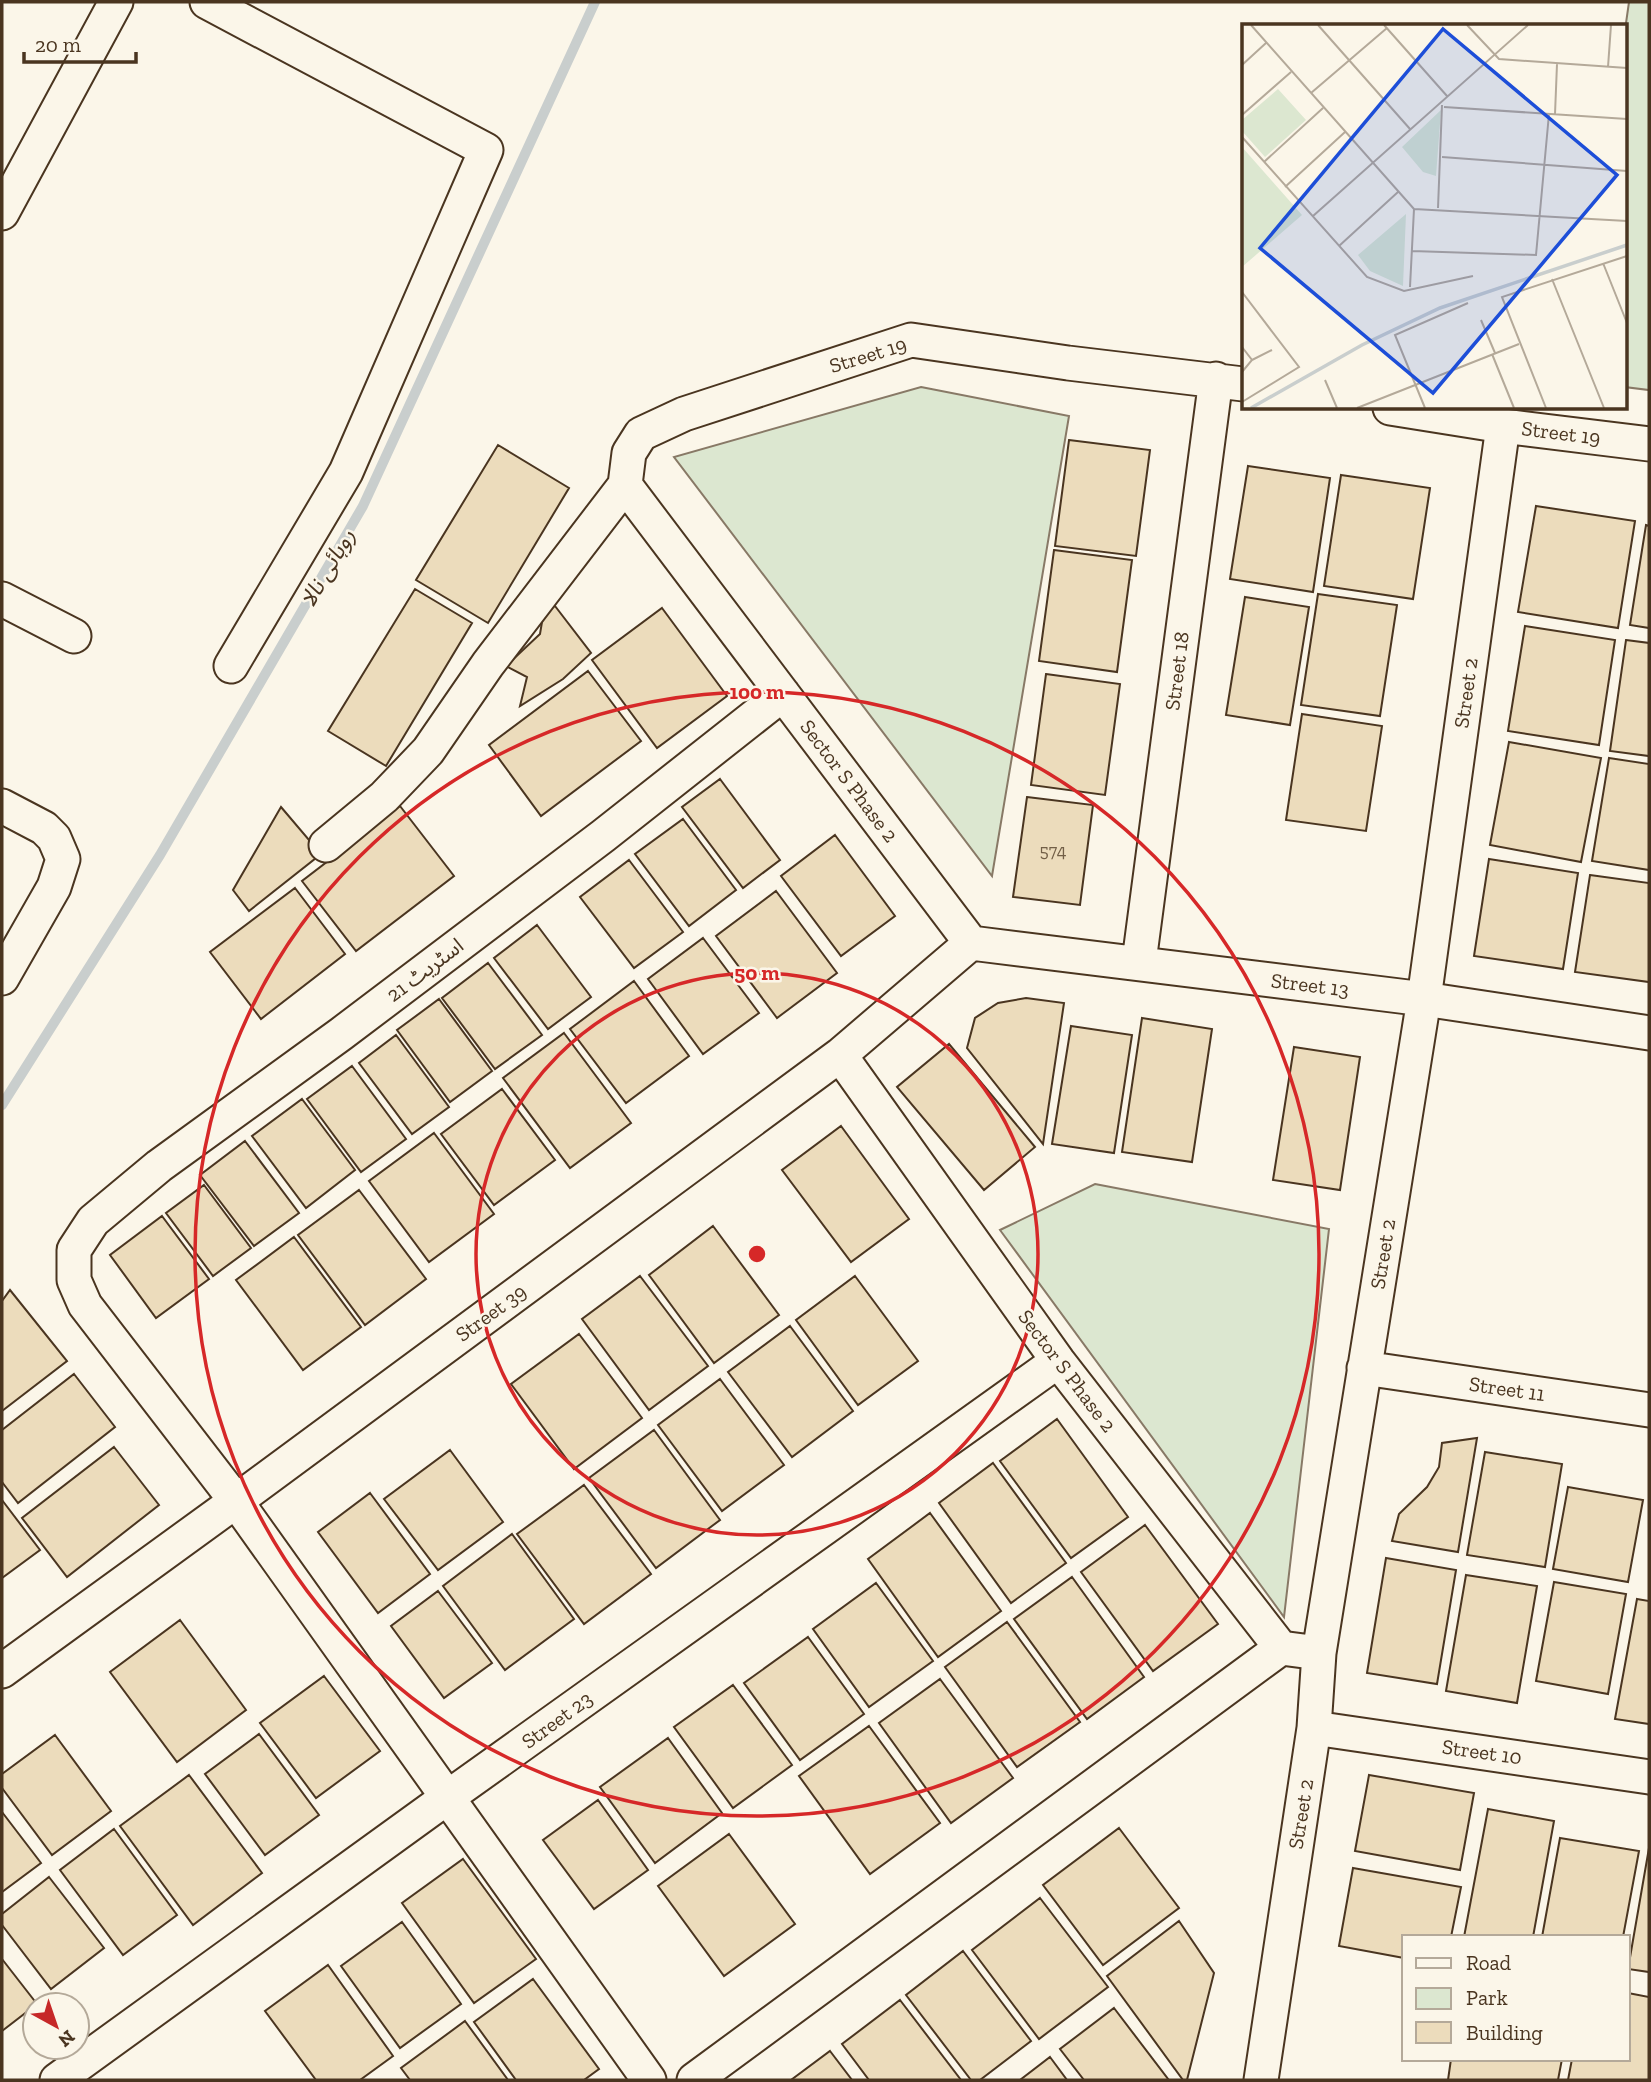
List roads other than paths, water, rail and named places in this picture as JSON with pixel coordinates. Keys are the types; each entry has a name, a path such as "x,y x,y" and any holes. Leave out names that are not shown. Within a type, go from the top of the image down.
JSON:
{"street":[{"path":"2,214 116,2"},
{"path":"207,2 486,150 346,472 231,666"},
{"name":"Street 19","path":"625,485 629,453 641,434 684,414 911,340 1068,363 1229,381"},
{"name":"Street 18","path":"1139,962 1229,381"},
{"name":"Street 19","path":"1403,410 1503,426 1649,444"},
{"name":"Street 2","path":"1261,2080 1314,1728 1320,1653 1424,999 1503,426"},
{"path":"326,845 384,797 428,751 488,664 625,485"},
{"name":"Sector S Phase 2","path":"625,485 971,943"},
{"path":"2,599 74,636"},
{"name":"اسٹریٹ 21","path":"236,1501 85,1305 74,1280 74,1250 93,1221 159,1166 341,1034 603,836 783,694"},
{"path":"2,806 44,828 54,838 63,859 54,887 2,978"},
{"name":"Street 13","path":"971,943 1424,999 1649,1033"},
{"name":"Street 39","path":"2,1671 840,1055 971,943"},
{"name":"Sector S Phase 2","path":"840,1055 1058,1361 1281,1648"},
{"name":"Street 23","path":"57,2080 1058,1361"},
{"name":"Street 11","path":"1364,1368 1649,1410"},
{"path":"236,1501 649,2080"},
{"path":"694,2080 1281,1648 1320,1653"},
{"name":"Street 10","path":"1314,1728 1649,1777"}],"waterway":[{"name":"روہائی نالا","path":"2,1105 160,855 363,506 595,2"}]}
